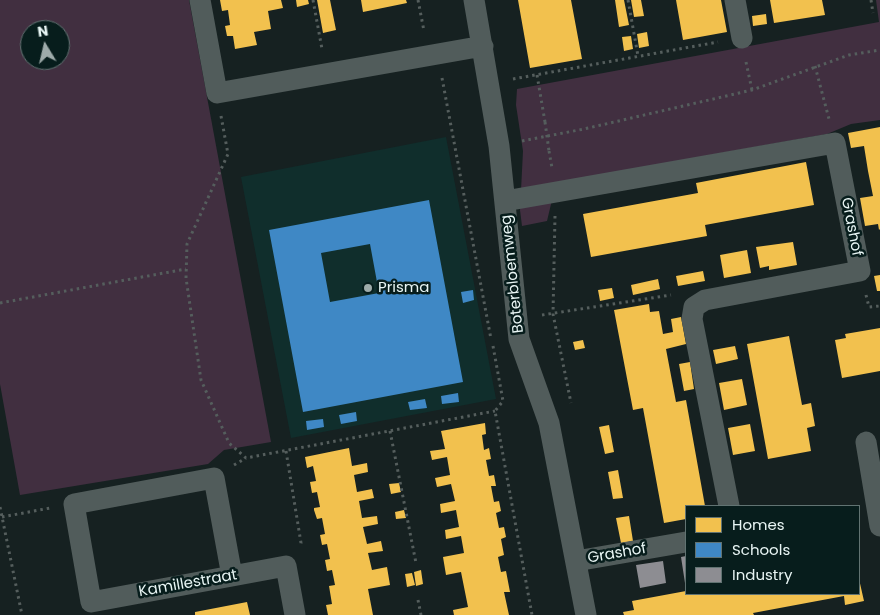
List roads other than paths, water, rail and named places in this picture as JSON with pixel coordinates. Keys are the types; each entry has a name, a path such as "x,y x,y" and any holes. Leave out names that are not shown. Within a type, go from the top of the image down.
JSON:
{"street":[{"path":"200,0 218,93 483,46"},
{"name":"Boterbloemweg","path":"474,0 490,84 499,146 519,339 549,423 586,615"},
{"path":"735,0 742,38"},
{"name":"Grashof","path":"506,201 835,143 860,271 705,300 694,307 692,319 729,505"},
{"path":"866,442 872,521"},
{"name":"Kamillestraat","path":"232,576 214,478 74,504 91,602 232,576 286,566 295,615"},
{"name":"Grashof","path":"576,561 685,542"}],"place":[{"name":"Prisma","path":"368,288"}]}
